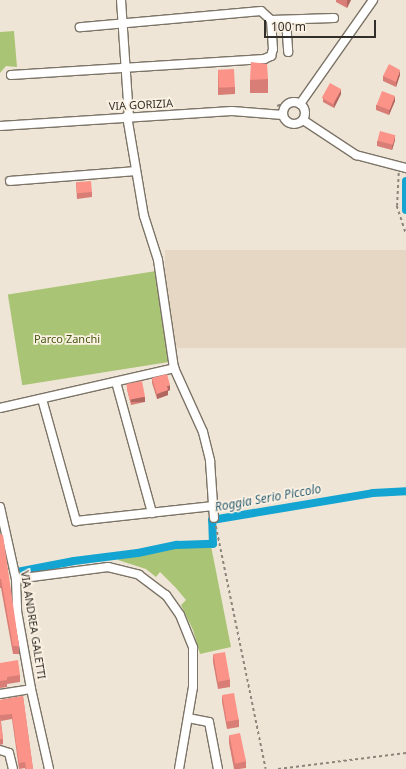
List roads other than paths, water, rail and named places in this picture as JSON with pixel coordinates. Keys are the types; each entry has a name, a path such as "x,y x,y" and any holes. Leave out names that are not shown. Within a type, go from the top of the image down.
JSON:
{"street":[{"path":"121,0 128,116 144,216 158,260 174,368 203,432 210,461 214,518"},
{"path":"283,115 288,104 299,100 373,0"},
{"path":"80,27 261,11 271,20 334,18"},
{"path":"11,76 264,59 271,56 273,49 271,20"},
{"path":"286,20 288,52"},
{"path":"299,100 305,110 303,120"},
{"name":"VIA GORIZIA","path":"0,126 128,116 232,111 283,115 291,124 303,120 356,154 406,168"},
{"path":"10,181 136,171"},
{"path":"0,408 174,368"},
{"path":"116,382 152,513"},
{"path":"42,398 76,521 213,506"},
{"name":"VIA ANDREA GALETTI","path":"0,507 3,537 16,579 17,611 31,689 49,769"},
{"path":"16,579 108,568 127,570 149,581 166,595 180,615 193,648 194,671 179,769"},
{"path":"0,694 31,689"},
{"path":"188,718 208,722 218,769"},
{"path":"0,750 9,752 13,769"}],"waterway":[{"path":"406,181 406,210"},
{"name":"Roggia Serio Piccolo","path":"17,572 74,561 138,553 177,545 213,544 212,520 373,493 406,491"}],"park label":[{"name":"Parco Zanchi","path":"67,339"}]}
